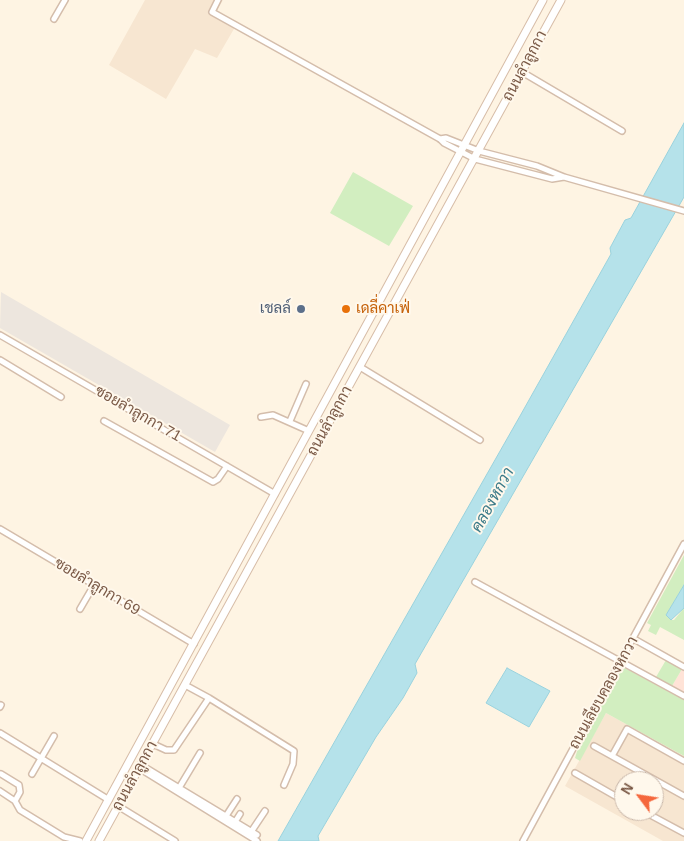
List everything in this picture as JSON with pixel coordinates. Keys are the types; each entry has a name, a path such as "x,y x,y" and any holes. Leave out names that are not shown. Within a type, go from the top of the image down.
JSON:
{"main road":[{"name":"ถนนลำลูกกา","path":"86,841 544,0"},
{"name":"ถนนลำลูกกา","path":"99,841 561,0"},
{"path":"160,706 170,712"}],"street":[{"path":"54,19 65,0"},
{"path":"218,0 212,12 440,139 463,148 538,167 564,177 684,212"},
{"path":"522,72 622,131"},
{"path":"463,148 475,159 552,179 564,177"},
{"path":"511,168 512,160"},
{"path":"536,175 538,167"},
{"name":"ซอยลำลูกกา 71","path":"0,335 275,494"},
{"path":"0,360 61,397"},
{"path":"360,367 480,440"},
{"path":"290,421 306,384"},
{"path":"261,417 273,415 309,431"},
{"path":"104,420 213,482 218,479 227,466"},
{"name":"ซอยลำลูกกา 69","path":"0,529 194,644"},
{"name":"ถนนเลียบคลองหกวา","path":"524,841 684,544"},
{"path":"476,582 684,696"},
{"path":"80,609 94,585"},
{"path":"634,639 684,667"},
{"path":"185,685 294,751 293,764 284,784"},
{"path":"153,744 166,750 174,750 209,698"},
{"path":"612,756 628,729 684,761"},
{"path":"0,733 109,800"},
{"path":"32,774 54,736"},
{"path":"594,746 684,796"},
{"path":"179,788 200,753"},
{"path":"140,766 226,816 257,838"},
{"path":"140,766 257,838"},
{"path":"574,773 614,795"},
{"path":"1,774 19,785 20,792 14,801"},
{"path":"0,791 14,801 20,810 64,837 80,841"},
{"path":"226,816 237,799"},
{"path":"118,806 175,841"},
{"path":"251,832 264,811"},
{"path":"235,822 240,814"},
{"path":"661,821 684,834"}],"shaded area":[{"path":"145,0 223,0 216,12 238,22 217,58 195,49 166,99 109,65"},
{"path":"1,292 230,425 215,452 0,328"},
{"path":"682,669 684,670 684,693 672,686"},
{"path":"606,713 684,756 684,841 663,841 627,821 664,821 664,771 614,771 614,814 565,786"}],"green space":[{"path":"353,172 413,206 389,246 330,213"},
{"path":"684,555 684,585 666,615 671,620 674,620 684,608 684,640 660,627 656,635 648,631 651,625 647,623"},
{"path":"666,660 682,669 672,686 656,677"},
{"path":"623,667 684,700 684,756 606,713 580,761 575,758 579,745"}],"water":[{"name":"คลองหกวา","path":"684,123 684,197 415,664 417,673 403,698 376,737 318,836 319,841 278,841 611,254 610,248 625,220 631,218"},
{"path":"684,585 684,608 671,620 666,615"},
{"path":"507,668 550,691 529,727 486,703"}],"place":[{"name":"เชลล์","path":"301,309"},
{"name":"เดลี่คาเฟ่","path":"346,309"}]}
